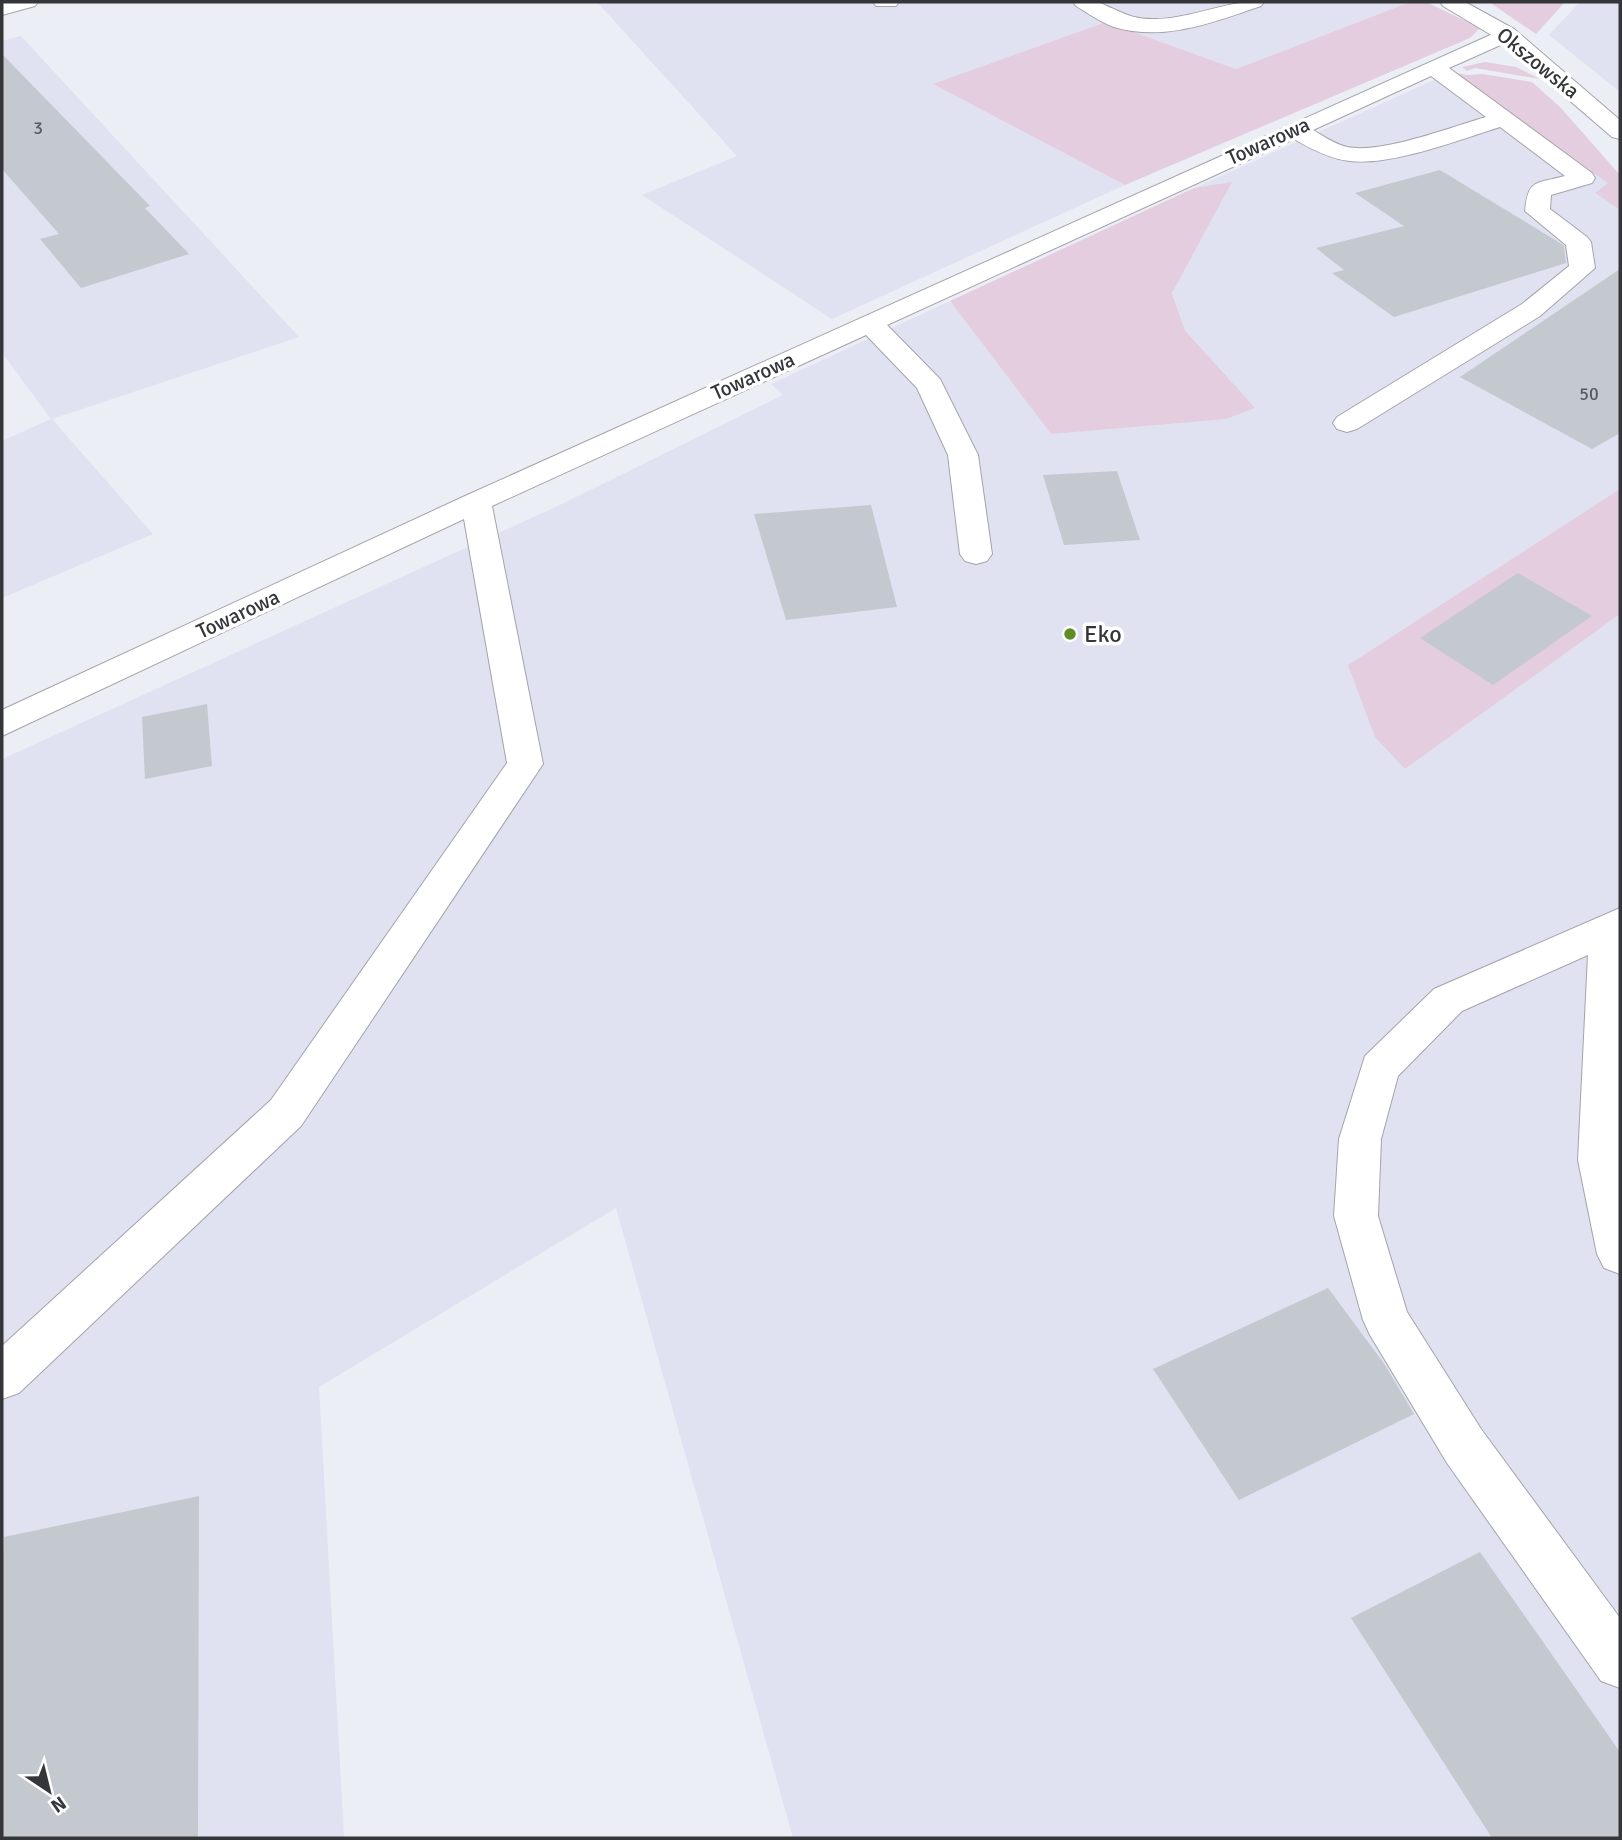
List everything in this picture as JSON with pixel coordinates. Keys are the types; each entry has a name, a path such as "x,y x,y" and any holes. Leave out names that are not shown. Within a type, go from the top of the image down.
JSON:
{"street":[{"path":"2,9 28,2"},
{"path":"883,2 889,2"},
{"path":"1083,2 1119,22 1154,28 1206,18 1254,2"},
{"name":"Okszowska","path":"1450,2 1506,34 1620,132"},
{"name":"Towarowa","path":"2,724 476,502 1506,34"},
{"path":"1347,424 1531,310 1582,268 1578,242 1537,211 1539,191 1583,178 1433,67"},
{"path":"1294,130 1325,146 1351,155 1380,152 1503,119"},
{"path":"869,323 930,385 963,455 975,554"},
{"path":"2,1377 286,1113 525,764 476,502"},
{"path":"1620,1254 1600,1160 1615,926 1448,1000 1380,1068 1360,1139 1356,1216 1386,1320 1464,1446 1620,1662"}],"shaded area":[{"path":"597,2 1410,2 1236,69 1106,22 935,85 1125,185 832,319 642,195 737,156"},
{"path":"1410,2 1426,2 1480,28 1470,38 1125,185 933,84 1106,22 1236,69"},
{"path":"1489,2 1565,2 1536,34"},
{"path":"1580,2 1620,2 1620,92 1549,35"},
{"path":"21,36 299,337 52,419 153,534 2,598 2,441 51,419 2,353 2,41"},
{"path":"1485,62 1516,67 1540,79 1475,68 1467,71 1462,67"},
{"path":"1452,72 1609,183 1595,193 1620,210 1620,489 1348,665 1405,769 1620,614 1620,1838 793,1838 616,1208 319,1387 344,1838 2,1838 2,759 560,505 783,395 771,384 950,301 1051,434 1254,408 1185,329 1172,292 1231,183 1194,188"},
{"path":"1452,72 1532,82 1560,107 1620,175 1620,210 1595,193 1608,183"},
{"path":"1232,182 1172,293 1185,330 1255,408 1226,419 1051,434 950,301 1194,188"},
{"path":"1620,489 1620,614 1405,769 1375,737 1348,665"}],"building":[{"path":"2,54 150,206 145,208 189,254 81,288 40,239 59,234 2,169"},
{"path":"1440,170 1560,243 1564,246 1566,263 1394,317 1332,273 1344,270 1316,248 1404,226 1355,193"},
{"path":"1620,269 1620,433 1592,449 1460,377"},
{"path":"1117,471 1140,540 1064,545 1043,475"},
{"path":"871,505 897,607 786,620 754,514"},
{"path":"1518,573 1592,616 1493,685 1420,638"},
{"path":"207,704 212,766 145,779 142,717"},
{"path":"1328,1288 1385,1365 1414,1414 1239,1500 1153,1369"},
{"path":"199,1496 198,1838 2,1838 4,1537"},
{"path":"1480,1552 1620,1752 1620,1838 1492,1838 1351,1618"}],"place":[{"name":"Eko","path":"1070,634"}]}
